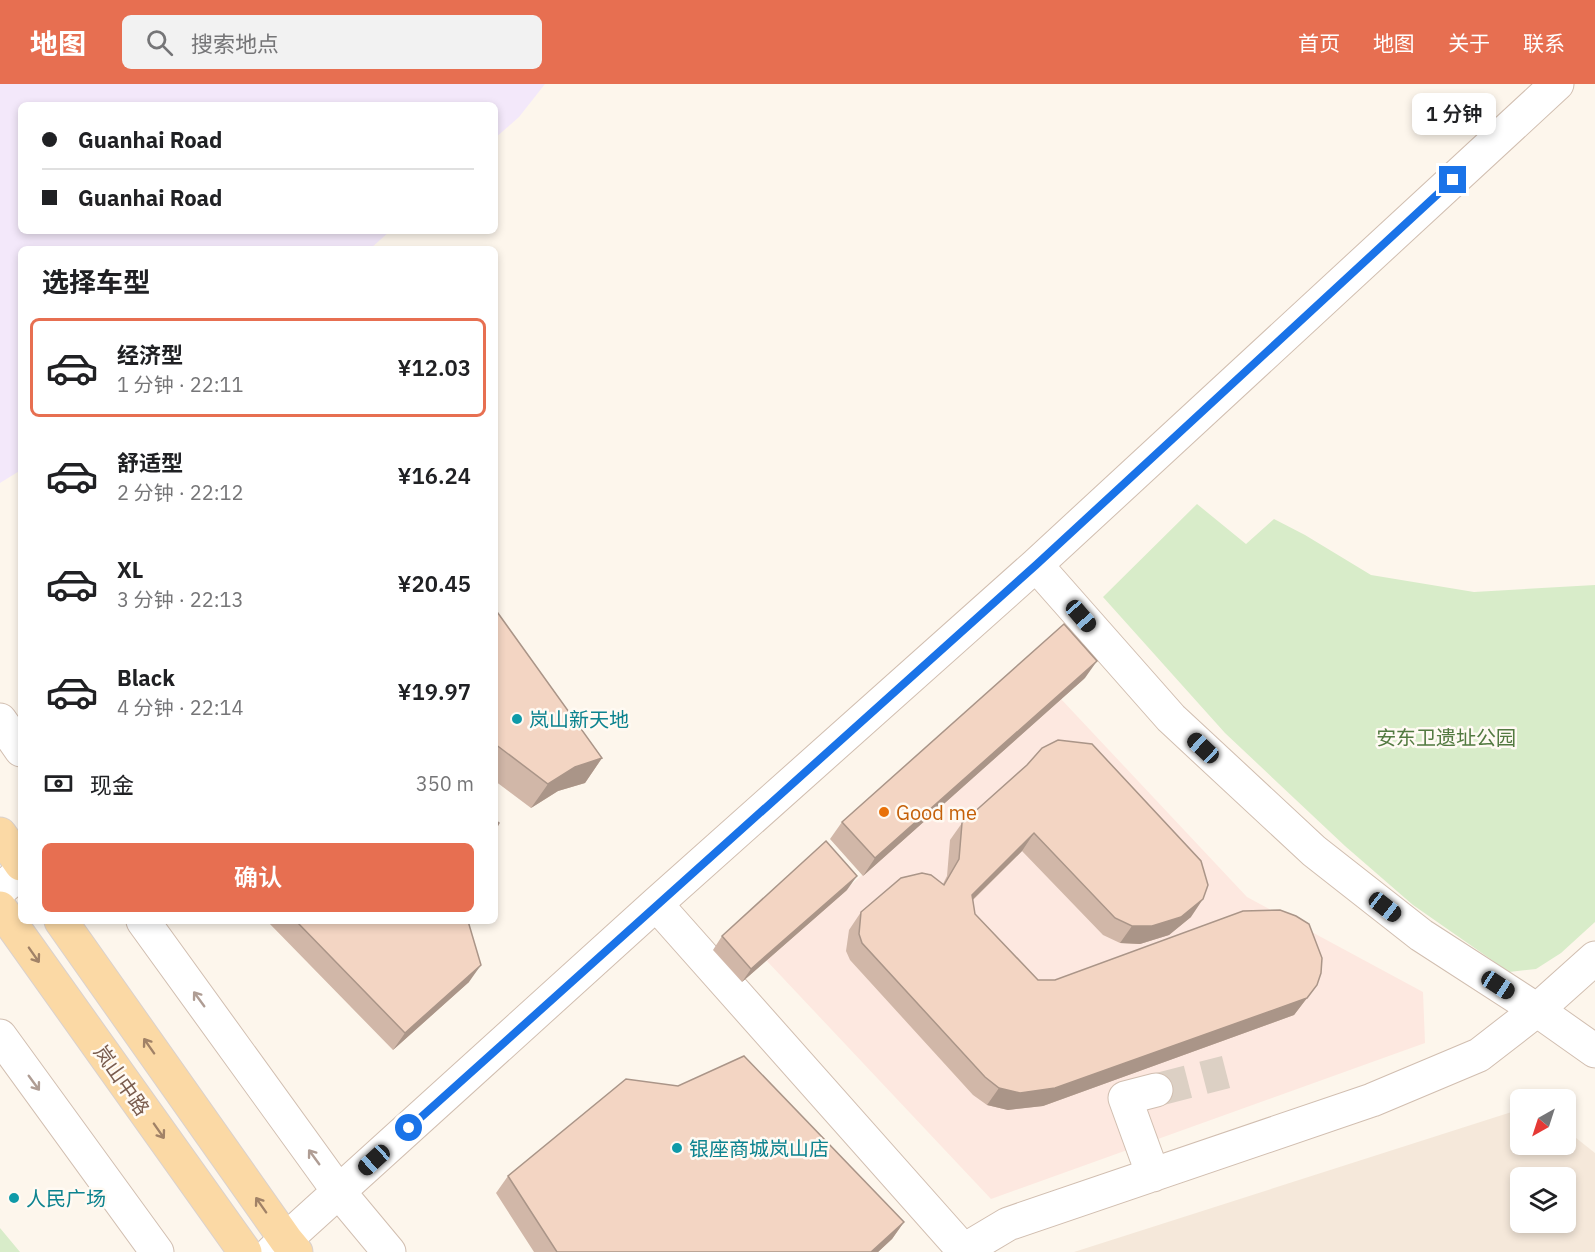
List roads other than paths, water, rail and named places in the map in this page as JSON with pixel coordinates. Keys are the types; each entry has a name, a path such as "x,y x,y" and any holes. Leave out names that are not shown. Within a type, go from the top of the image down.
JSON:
{"main road":[{"path":"0,834 18,860"},
{"name":"岚山中路","path":"0,908 245,1252"},
{"path":"63,924 285,1248"}],"street":[{"path":"285,1248 339,1192 656,904 1036,565 1557,84"},
{"path":"1036,565 1171,718 1314,851 1421,935 1537,1010 1595,1051"},
{"path":"0,720 18,746"},
{"path":"0,890 18,875"},
{"path":"656,904 964,1252 1008,1224 1372,1101 1479,1055 1537,1010 1595,958"},
{"path":"145,924 339,1192 389,1252"},
{"path":"0,1036 158,1252"},
{"path":"1153,1175 1125,1098 1155,1090"}],"tunnel":[{"path":"1156,1090 1226,1072"}],"place":[{"name":"岚山新天地","path":"517,719"},
{"name":"Good me","path":"884,812"},
{"name":"银座商城岚山店","path":"677,1148"},
{"name":"人民广场","path":"14,1198"}],"park label":[{"name":"安东卫遗址公园","path":"1446,737"}]}
